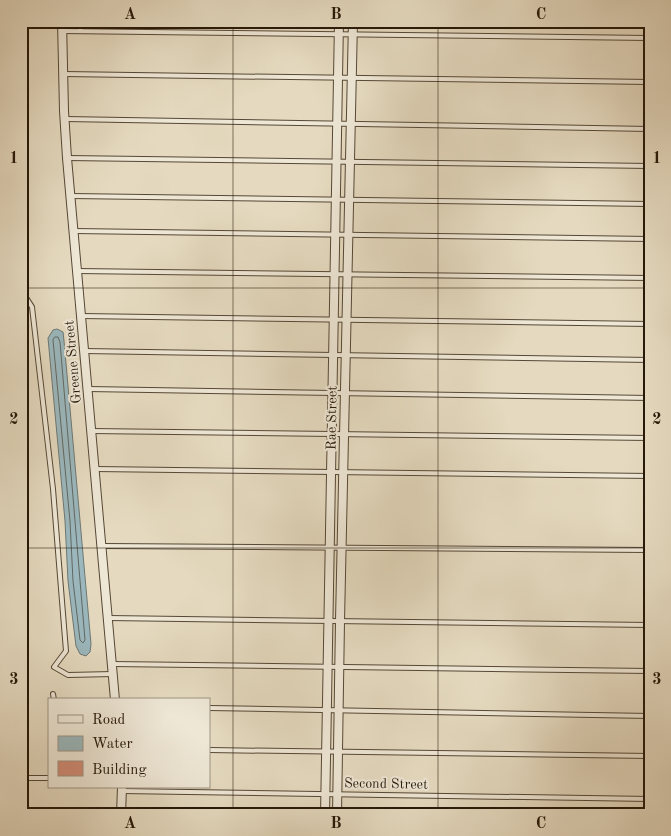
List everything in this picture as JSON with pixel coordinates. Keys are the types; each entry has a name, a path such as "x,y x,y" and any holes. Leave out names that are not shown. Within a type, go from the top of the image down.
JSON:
{"street":[{"name":"Greene Street","path":"62,21 64,119 67,158 115,698"},
{"name":"Rae Street","path":"325,815 339,21"},
{"name":"Rae Street","path":"337,815 348,200 352,123 352,21"},
{"path":"122,789 122,815"}],"lane":[{"path":"80,31 82,21"},
{"path":"62,31 650,38"},
{"path":"63,74 650,82"},
{"path":"64,119 650,129"},
{"path":"67,158 650,166"},
{"path":"71,196 650,204"},
{"path":"74,231 650,239"},
{"path":"77,271 650,278"},
{"path":"21,290 32,307 62,584 66,650 54,667 68,675 113,674"},
{"path":"81,316 650,324"},
{"path":"84,351 650,360"},
{"path":"88,389 650,398"},
{"path":"91,431 650,438"},
{"path":"95,468 650,476"},
{"path":"102,546 650,550"},
{"path":"108,618 650,625"},
{"path":"112,664 650,672"},
{"path":"53,694 54,698"},
{"path":"210,708 650,716"},
{"path":"210,750 650,756"},
{"path":"23,778 48,778"},
{"name":"Second Street","path":"122,789 650,799"}],"water":[{"path":"57,329 63,332 64,341 91,644 90,652 86,656 80,654 76,646 68,581 65,521 48,338 53,330"}],"building":[{"path":"21,599 26,610 21,624"}]}
